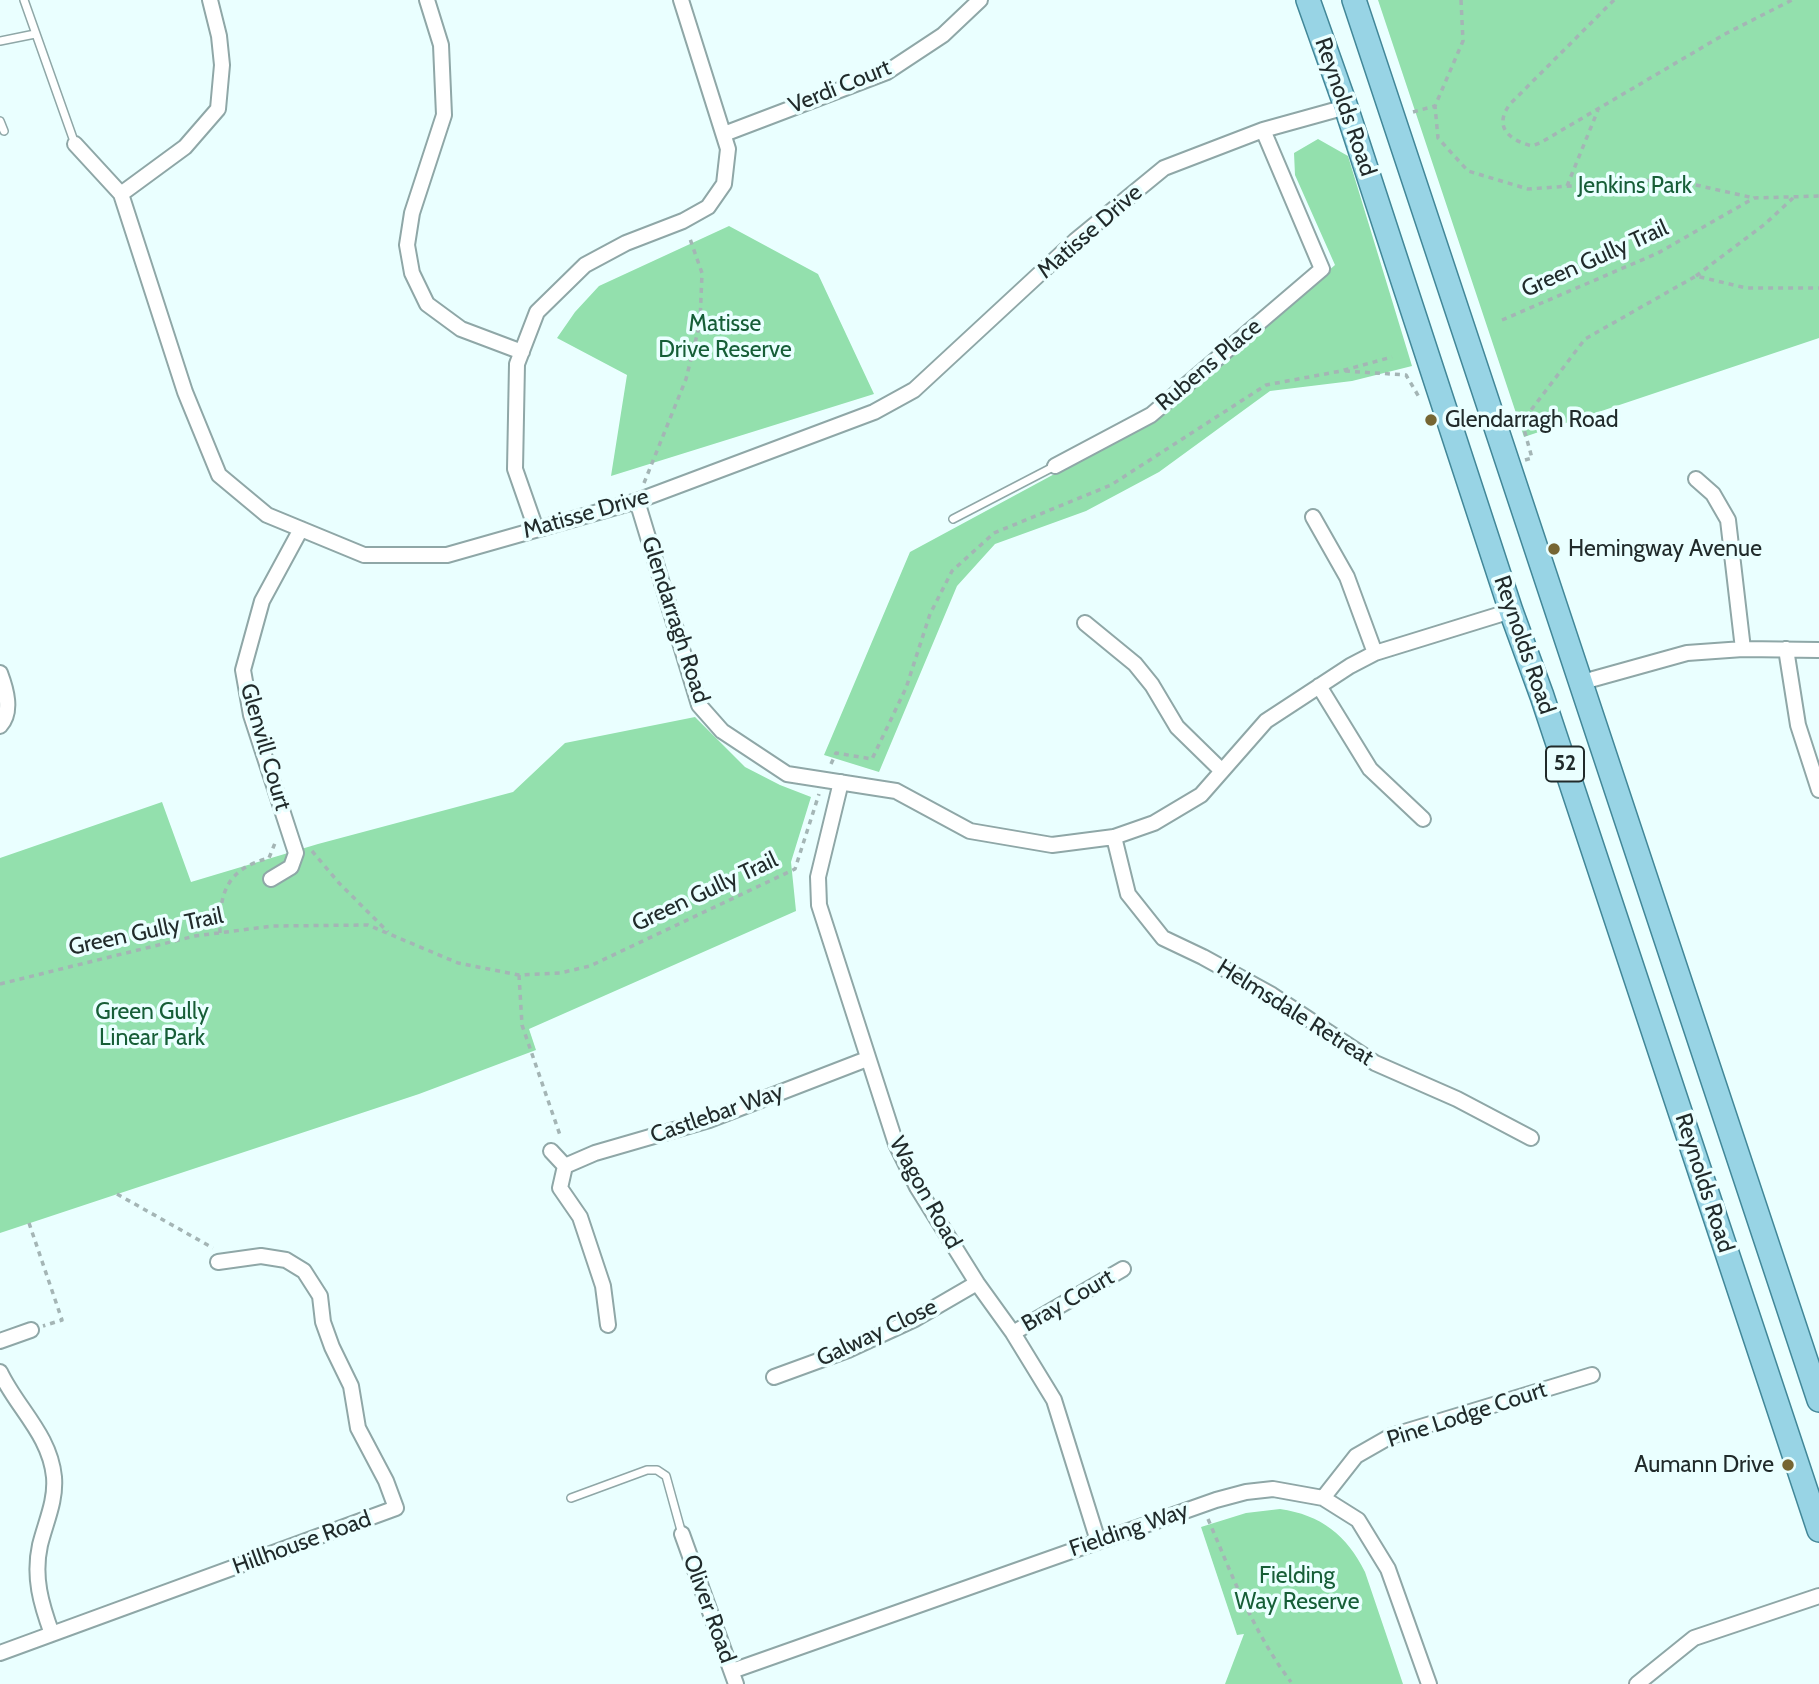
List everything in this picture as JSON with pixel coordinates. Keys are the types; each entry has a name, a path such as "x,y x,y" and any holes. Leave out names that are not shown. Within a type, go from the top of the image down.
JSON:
{"main road":[{"name":"Reynolds Road","path":"1308,0 1346,107 1511,611 1542,696 1819,1530"},
{"name":"Reynolds Road","path":"1354,0 1819,1400"},
{"path":"1346,107 1385,94"},
{"path":"1542,696 1579,683"}],"street":[{"path":"121,194 185,147 218,109 222,65 219,36 210,0"},
{"path":"427,0 441,45 444,116 412,213 407,245 412,273 427,304 461,328 522,352"},
{"path":"536,528 515,469 517,364 537,312 585,265 626,243 683,221 708,206 724,184 728,149 681,0"},
{"name":"Verdi Court","path":"724,134 887,72 943,35 980,0"},
{"name":"Matisse Drive","path":"75,144 121,194 186,392 219,475 267,515 364,555 447,555 637,501 874,412 914,390 1075,241 1164,169 1263,130 1346,107"},
{"name":"Rubens Place","path":"1055,466 1151,415 1322,269 1263,130"},
{"path":"1696,480 1713,494 1728,520 1743,649"},
{"name":"Glendarragh Road","path":"637,501 699,705 722,731 787,774 896,791 970,831 1052,845 1114,837 1154,823 1201,795 1266,721 1319,686 1375,653 1511,611"},
{"path":"1313,517 1347,577 1375,653"},
{"name":"Glenvill Court","path":"271,879 291,867 296,853 251,715 243,670 262,601 301,529"},
{"path":"1085,623 1135,664 1152,685 1177,727 1222,771"},
{"path":"1579,683 1687,653 1743,649 1819,650"},
{"path":"1786,649 1798,725 1819,790"},
{"path":"0,673 7,691 5,720 0,726"},
{"path":"1319,686 1370,769 1423,819"},
{"name":"Wagon Road","path":"841,782 817,877 819,905 867,1059 896,1144 917,1187 1054,1400 1098,1541"},
{"name":"Helmsdale Retreat","path":"1114,837 1128,894 1163,938 1272,995 1375,1063 1457,1099 1531,1138"},
{"name":"Castlebar Way","path":"565,1166 595,1153 709,1120 867,1059"},
{"path":"551,1151 565,1166 560,1188 580,1217 603,1286 608,1325"},
{"name":"Hillhouse Road","path":"0,1653 396,1508 386,1481 358,1428 351,1386 323,1322 320,1296 304,1272 286,1260 261,1256 218,1262"},
{"name":"Bray Court","path":"1013,1333 1123,1269"},
{"name":"Galway Close","path":"774,1377 848,1350 915,1319 977,1283"},
{"path":"0,1341 32,1330"},
{"path":"0,1372 47,1446 54,1475 54,1500 40,1547 36,1575 40,1602 52,1634"},
{"name":"Pine Lodge Court","path":"1323,1498 1356,1456 1391,1436 1592,1375"},
{"name":"Fielding Way","path":"734,1677 1098,1541 1245,1492 1273,1489 1323,1498 1358,1520 1388,1569 1429,1684"},
{"name":"Oliver Road","path":"682,1534 734,1677"},
{"path":"1637,1684 1694,1638 1819,1596"}],"lane":[{"name":"Matisse Drive","path":"24,0 75,144"},
{"path":"0,41 35,34"},
{"path":"0,121 4,131"},
{"name":"Rubens Place","path":"953,519 1055,466"},
{"path":"571,1498 647,1470 657,1470 666,1476 682,1534"}],"path":[{"path":"1461,0 1463,41 1435,106 1438,138 1468,171 1528,189 1669,179 1754,198"},
{"path":"1614,0 1510,104 1502,117 1503,127 1512,138 1532,146 1725,34 1792,0"},
{"path":"1407,114 1435,106"},
{"path":"1567,186 1598,110"},
{"name":"Green Gully Trail","path":"1502,320 1658,253 1754,198 1819,196"},
{"path":"1522,422 1585,339 1696,276 1765,225 1794,197"},
{"path":"637,501 686,379 700,323 702,273 683,221"},
{"path":"1696,276 1746,288 1819,288"},
{"name":"Green Gully Trail","path":"0,984 195,936 273,926 368,925 458,963 519,975 560,973 590,966 795,869 823,780 836,753 872,759 906,688 930,614 951,571 994,533 1111,485 1266,385 1341,371 1392,356"},
{"path":"220,933 219,913 224,893 233,876 253,862 269,858 275,844 274,837 292,835 315,853 339,883 389,934"},
{"path":"519,975 522,1026 565,1149 565,1166"},
{"path":"117,1194 234,1260"},
{"path":"29,1223 62,1320 32,1330"},
{"path":"1202,1505 1247,1610 1269,1653 1292,1683"}],"green space":[{"name":"Jenkins Park","path":"1378,0 1819,0 1819,338 1524,437"},
{"path":"1318,139 1348,156 1412,366 1352,381 1270,391 1159,472 1086,511 995,544 957,586 879,772 824,755 910,552 1160,417 1335,265 1295,175 1294,153"},
{"name":"Matisse Drive Reserve","path":"729,226 818,274 874,394 611,476 627,375 557,338 575,312 599,286"},
{"name":"Green Gully Linear Park","path":"695,717 745,767 811,797 791,862 796,911 529,1029 536,1050 419,1094 0,1233 0,858 162,802 191,882 318,844 513,792 565,743"},
{"name":"Fielding Way Reserve","path":"1280,1509 1320,1522 1350,1547 1365,1572 1403,1684 1225,1684 1244,1634 1237,1635 1201,1527 1246,1513"}],"place":[{"name":"Glendarragh Road","path":"1431,420"},
{"name":"Hemingway Avenue","path":"1554,549"},
{"name":"Aumann Drive","path":"1788,1465"}]}
